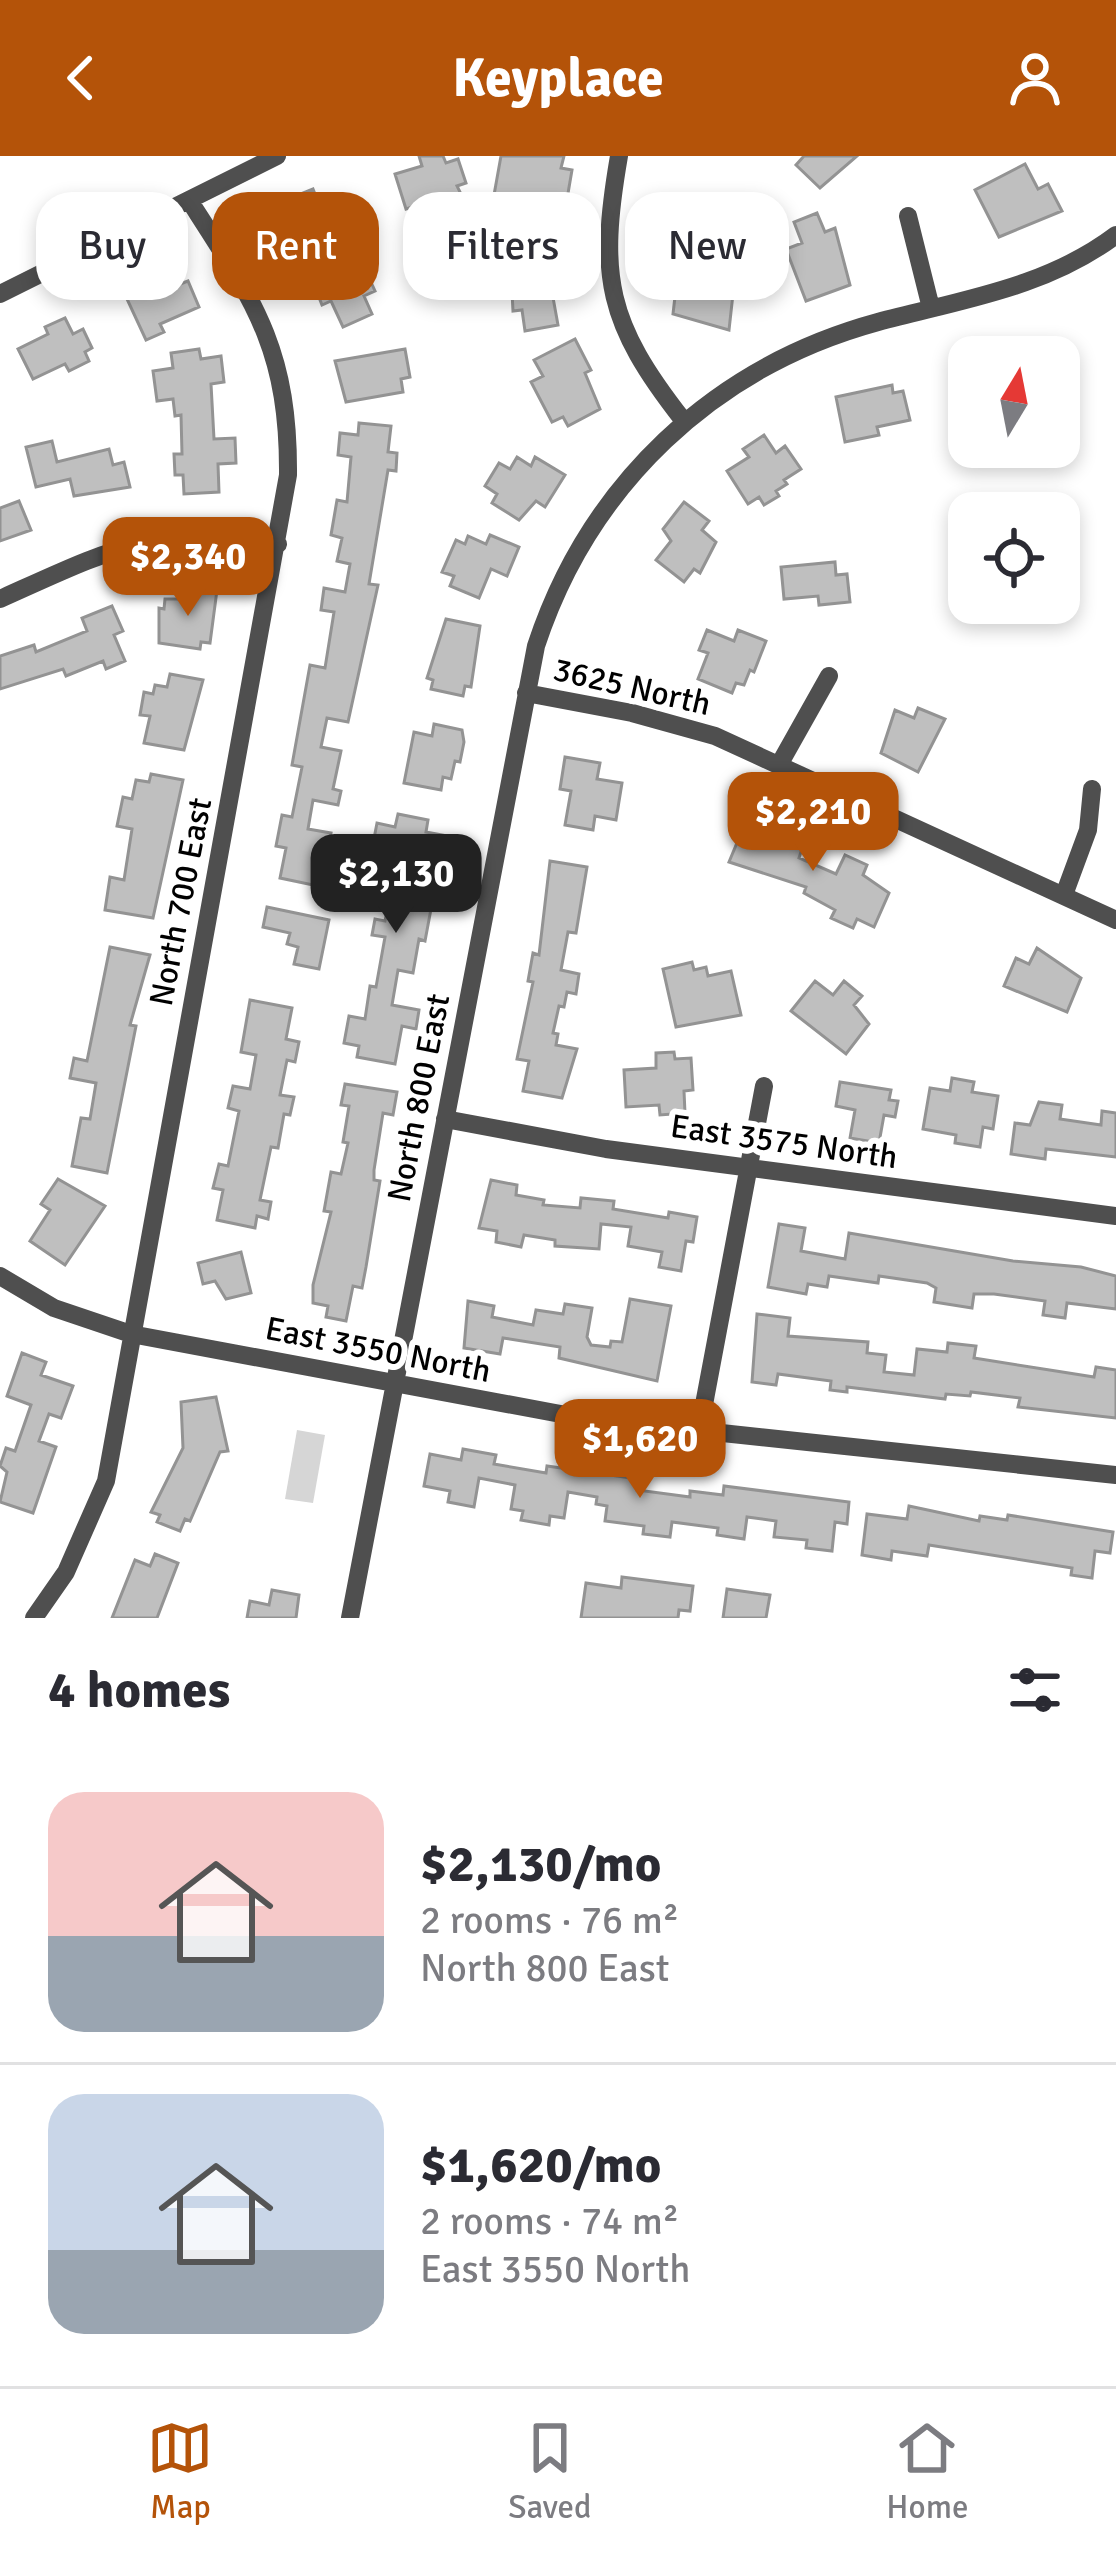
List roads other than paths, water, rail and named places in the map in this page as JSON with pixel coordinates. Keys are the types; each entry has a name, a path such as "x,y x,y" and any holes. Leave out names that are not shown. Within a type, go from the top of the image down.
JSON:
{"street":[{"path":"0,294 277,156"},
{"path":"620,156 608,218 614,299 642,368 683,420"},
{"name":"North 700 East","path":"34,1618 66,1572 106,1481 288,475 283,381 258,308 189,200"},
{"path":"908,217 931,308"},
{"name":"North 800 East","path":"350,1618 526,693 550,604 575,554 620,487 683,420 810,346 1042,278 1116,236"},
{"path":"0,599 136,542 194,535 278,544"},
{"path":"779,765 829,676"},
{"name":"3625 North","path":"526,693 672,722 779,765 1116,920"},
{"path":"1064,895 1088,830 1091,789"},
{"path":"699,1431 764,1086"},
{"name":"East 3575 North","path":"445,1119 606,1149 1116,1216"},
{"name":"East 3550 North","path":"0,1276 54,1308 131,1334 582,1418 1116,1475"}]}
